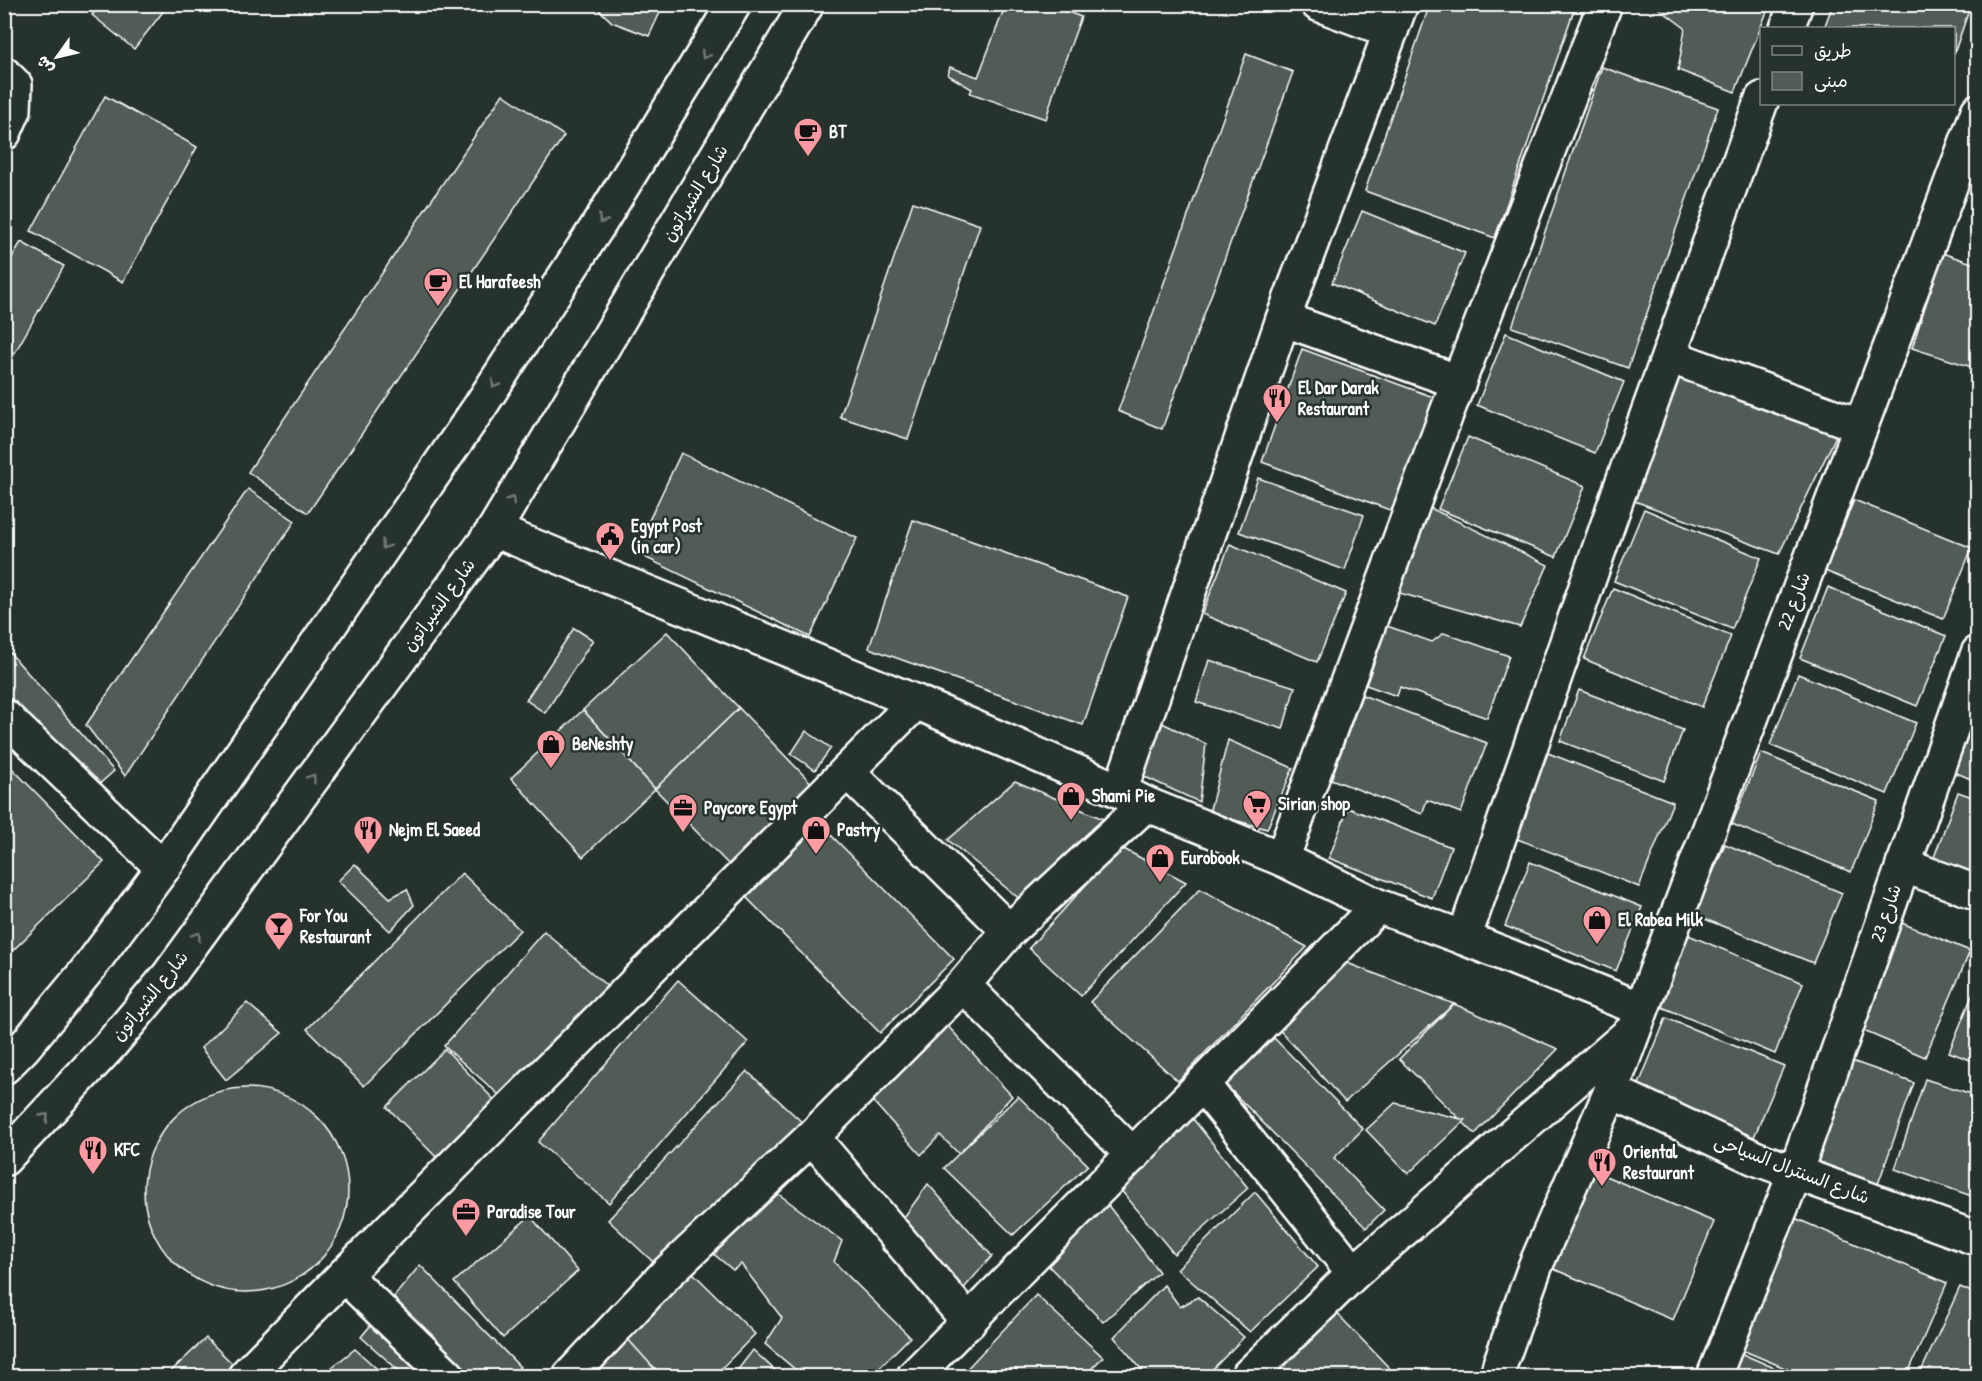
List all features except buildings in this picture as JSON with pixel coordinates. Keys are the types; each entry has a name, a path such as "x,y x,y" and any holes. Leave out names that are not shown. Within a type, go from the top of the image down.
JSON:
{"street":[{"path":"4,1067 24,1047 89,968 163,868 481,405 601,221 734,4"},
{"name":"شارع الشيراتون","path":"4,1159 112,1043 169,975 494,530 807,4"},
{"path":"570,1377 666,1274 812,1137 963,985 1009,931 1133,798 1283,319 1396,18 1318,4"},
{"path":"1282,859 1459,382 1605,4"},
{"path":"1787,27 1796,4"},
{"path":"4,74 15,86 14,110 4,133"},
{"path":"1464,938 1618,495 1760,102"},
{"name":"شارع 22","path":"1507,1372 1535,1267 1611,1091 1977,111"},
{"path":"1283,319 1459,382"},
{"path":"1669,356 1861,426"},
{"path":"494,530 916,702 1133,798 1282,859 1378,906 1464,938 1637,1020 1354,1273 1248,1377"},
{"name":"شارع 23","path":"1714,1377 1795,1173 1977,653"},
{"path":"244,1377 916,702"},
{"path":"4,716 163,868"},
{"path":"847,771 1009,931"},
{"path":"1903,865 1977,893"},
{"path":"914,1377 1378,906"},
{"path":"963,985 1133,1155"},
{"path":"1202,1084 1354,1273"},
{"name":"شارع السنترال السياحى","path":"1611,1091 1755,1158 1977,1239"},
{"path":"812,1137 969,1322"},
{"path":"344,1275 448,1377"}],"place":[{"name":"BT","path":"808,158"},
{"name":"El Harafeesh","path":"438,308"},
{"name":"El Dar Darak Restaurant","path":"1277,424"},
{"name":"Egypt Post (in car)","path":"610,562"},
{"name":"BeNeshty","path":"551,770"},
{"name":"Shami Pie","path":"1071,822"},
{"name":"Sirian shop","path":"1257,830"},
{"name":"Paycore Egypt","path":"683,834"},
{"name":"Nejm El Saeed","path":"368,856"},
{"name":"Pastry","path":"816,856"},
{"name":"Eurobook","path":"1160,884"},
{"name":"El Rabea Milk","path":"1597,946"},
{"name":"For You Restaurant","path":"279,952"},
{"name":"KFC","path":"93,1176"},
{"name":"Oriental Restaurant","path":"1602,1188"},
{"name":"Paradise Tour","path":"466,1238"}]}
